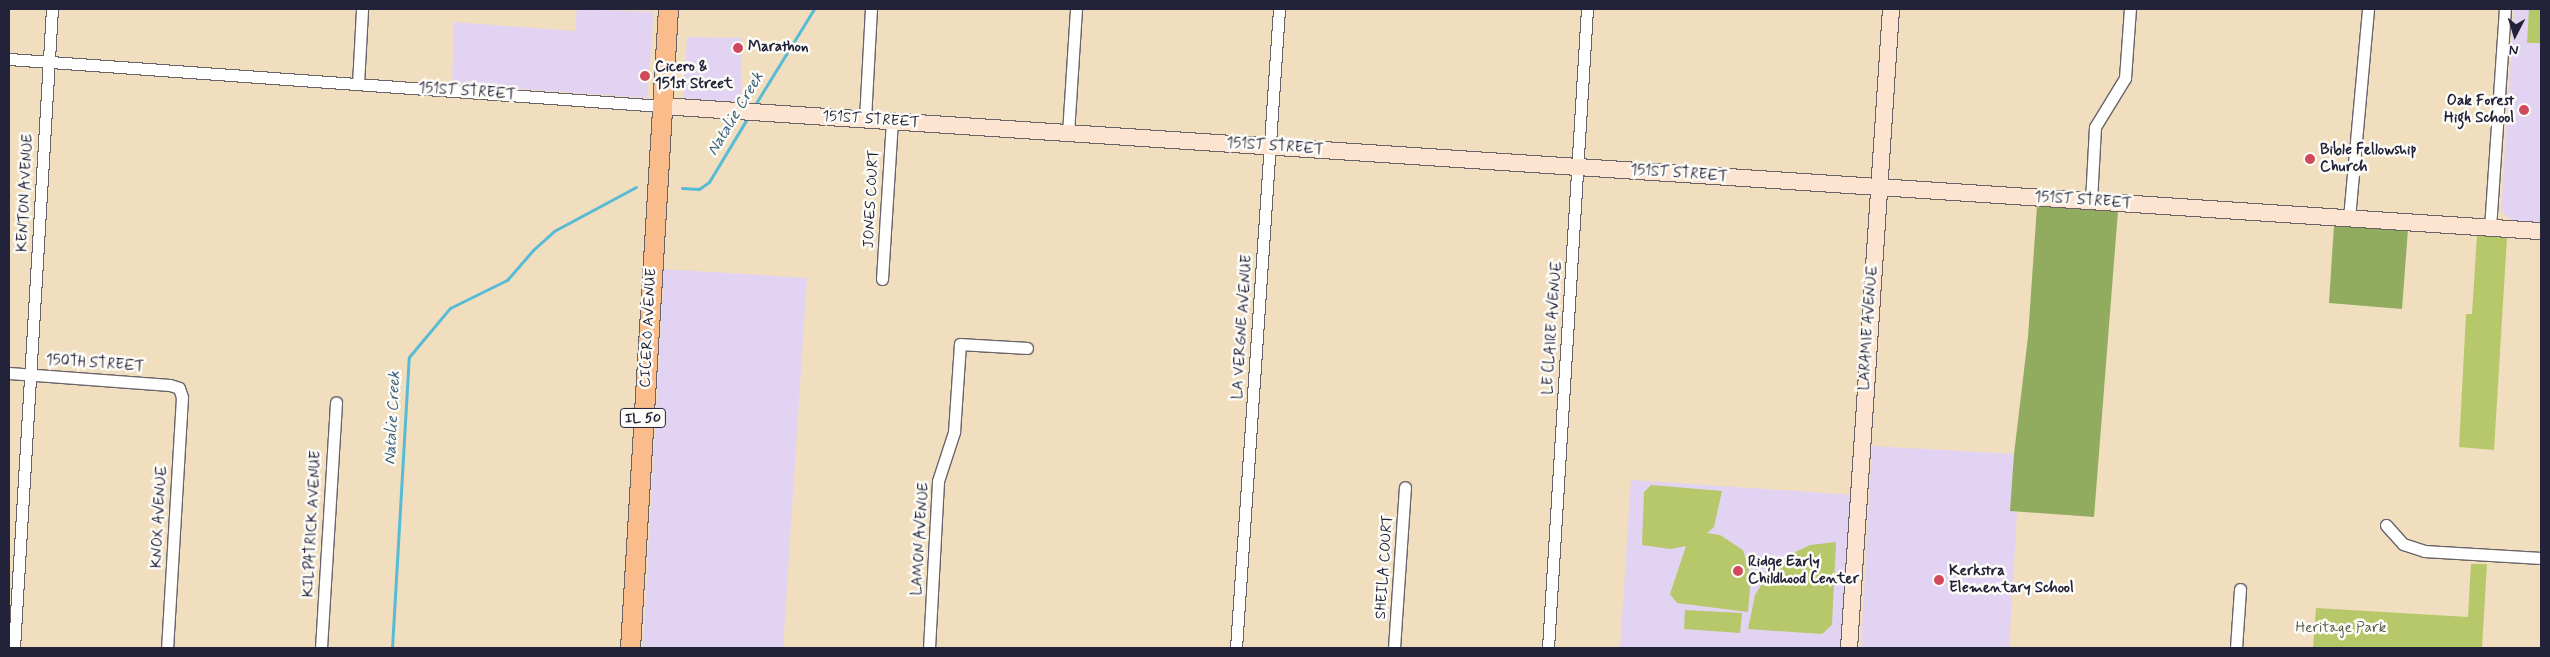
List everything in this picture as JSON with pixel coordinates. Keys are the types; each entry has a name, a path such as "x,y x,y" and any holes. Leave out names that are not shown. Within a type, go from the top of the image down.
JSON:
{"main road":[{"name":"CICERO AVENUE","path":"630,648 668,9"}],"street":[{"name":"KENTON AVENUE","path":"14,648 52,9"},
{"path":"358,84 362,9"},
{"path":"865,119 872,9"},
{"path":"1068,133 1076,9"},
{"name":"LA VERGNE AVENUE","path":"1236,648 1279,9"},
{"name":"LE CLAIRE AVENUE","path":"1548,648 1587,9"},
{"name":"LARAMIE AVENUE","path":"1849,648 1891,9"},
{"path":"2091,201 2095,128 2124,78 2130,9"},
{"path":"2349,218 2368,9"},
{"path":"2490,228 2505,9"},
{"name":"151ST STREET","path":"9,59 662,106 2541,231"},
{"name":"JONES COURT","path":"882,279 892,121"},
{"name":"LAMON AVENUE","path":"929,648 938,481 954,432 960,344 1027,348"},
{"name":"150TH STREET","path":"9,373 170,384 179,388"},
{"name":"KNOX AVENUE","path":"167,648 182,397 179,388"},
{"name":"KILPATRICK AVENUE","path":"321,648 336,402"},
{"name":"SHEILA COURT","path":"1394,648 1406,487"},
{"path":"2386,525 2403,544 2424,551 2541,558"},
{"path":"2236,648 2240,589"}],"shaded area":[{"path":"577,9 654,12 647,98 452,84 454,22 575,31"},
{"name":"Oak Forest High School","path":"2514,9 2541,9 2541,224 2515,222 2501,212"},
{"path":"687,37 742,38 741,102 683,98"},
{"path":"664,269 807,278 783,648 643,648"},
{"name":"Kerkstra Elementary School","path":"1872,446 2014,454 2010,511 2017,512 2009,648 1861,648"},
{"name":"Ridge Early Childhood Center","path":"1631,480 1855,495 1845,648 1620,648"}],"green space":[{"path":"2529,9 2541,9 2541,43 2527,43"},
{"path":"2037,206 2118,211 2094,517 2010,511 2014,454 2028,337"},
{"path":"2334,225 2408,229 2402,309 2329,303"},
{"path":"2477,235 2507,238 2494,450 2459,447 2466,314 2472,314"},
{"path":"1651,485 1722,491 1714,527 1707,533 1720,535 1743,550 1751,577 1748,612 1677,603 1670,594 1686,546 1670,549 1642,545 1644,492"},
{"path":"1836,542 1832,625 1822,634 1748,629 1755,595 1776,561 1810,545"},
{"name":"Heritage Park","path":"2471,564 2487,564 2482,648 2313,648 2316,608 2468,617"},
{"path":"1685,610 1742,613 1740,633 1684,629"}],"waterway":[{"name":"Natalie Creek","path":"753,108 814,9"},
{"name":"Natalie Creek","path":"682,188 699,189 709,182 748,117"},
{"name":"Natalie Creek","path":"392,648 409,357 450,308 507,280 533,250 554,231 636,187"}],"place":[{"name":"Marathon","path":"738,48"},
{"name":"Cicero & 151st Street","path":"645,76"},
{"name":"Oak Forest High School","path":"2524,110"},
{"name":"Bible Fellowship Church","path":"2310,159"},
{"name":"Ridge Early Childhood Center","path":"1738,571"},
{"name":"Kerkstra Elementary School","path":"1939,580"}]}
